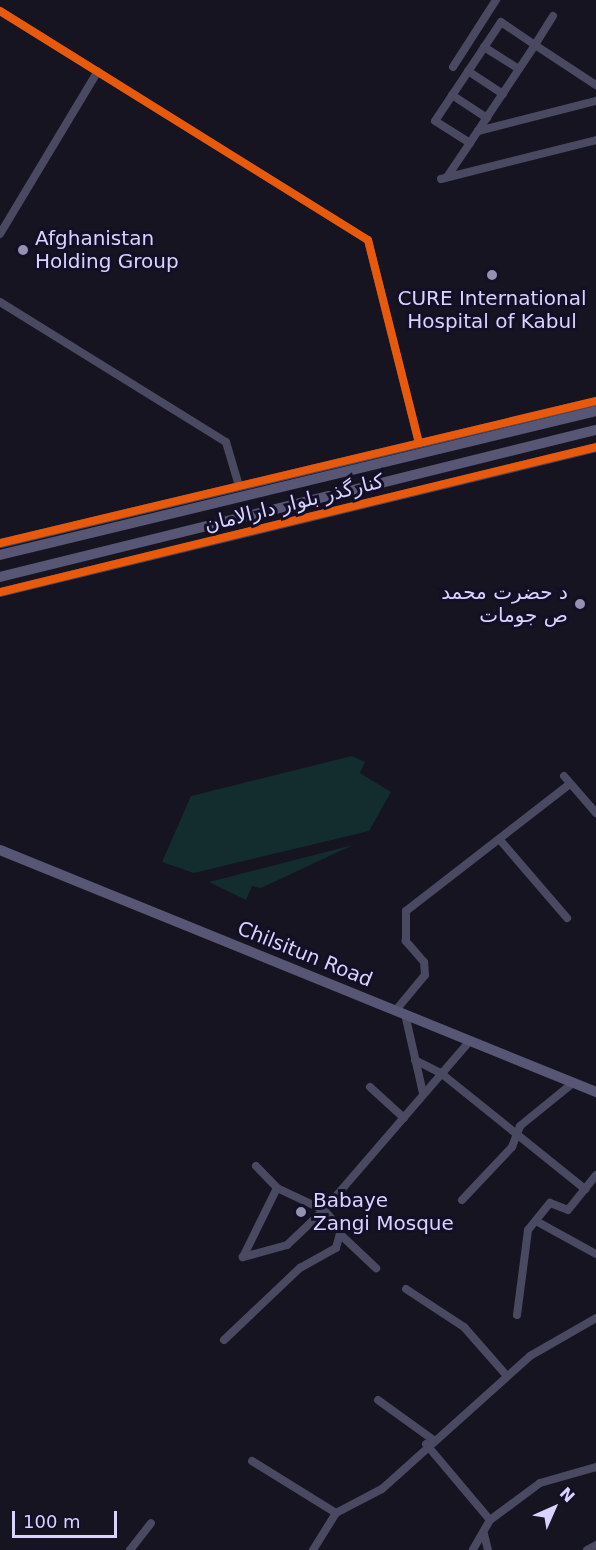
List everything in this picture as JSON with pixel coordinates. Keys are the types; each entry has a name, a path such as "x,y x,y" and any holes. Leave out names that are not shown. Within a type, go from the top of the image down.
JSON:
{"main road":[{"path":"0,555 420,448 596,411"},
{"path":"0,577 596,430"},
{"path":"420,448 432,472"},
{"name":"Chilsitun Road","path":"0,850 573,1083 594,1088"}],"street":[{"path":"453,67 496,0"},
{"path":"0,11 368,240 420,448"},
{"path":"553,16 471,143 444,178 596,140"},
{"path":"471,143 435,121 501,22 596,85"},
{"path":"484,47 519,69"},
{"path":"0,234 98,71"},
{"path":"468,71 503,94"},
{"path":"452,95 487,118"},
{"path":"478,131 596,101"},
{"path":"0,302 226,442 239,486"},
{"name":"کنارگذر بلوار دارالامان","path":"0,543 239,486 420,448 596,401"},
{"name":"کنارگذر بلوار دارالامان","path":"0,592 596,447"},
{"path":"432,472 447,483"},
{"path":"564,776 567,786 596,813"},
{"path":"423,1093 400,1012 425,975 424,962 406,940 406,911 567,786"},
{"path":"500,840 567,918"},
{"path":"277,1188 243,1257 287,1245 324,1210 470,1041"},
{"path":"415,1060 442,1074 517,1131 585,1189"},
{"path":"462,1200 491,1172 517,1131 573,1083"},
{"path":"370,1087 404,1118"},
{"path":"256,1166 277,1188 324,1210 342,1236 376,1268"},
{"path":"517,1315 527,1233 550,1203 568,1210 596,1175"},
{"path":"536,1221 596,1254"},
{"path":"225,1340 300,1268 336,1248 342,1236"},
{"path":"406,1289 464,1327 507,1376"},
{"path":"313,1550 336,1513 375,1494 429,1442 530,1356 596,1318"},
{"path":"378,1400 429,1442 490,1520"},
{"path":"252,1461 336,1513"},
{"path":"473,1550 490,1520 540,1483 596,1467"},
{"path":"130,1550 151,1523"},
{"path":"484,1534 488,1550"},
{"path":"587,1550 596,1545"}],"green space":[{"path":"352,756 365,762 360,773 391,792 369,831 194,873 162,862 191,796"},
{"path":"353,845 261,888 252,886 246,900 209,882"}],"cycle path":[{"path":"0,11 368,240 419,443"},
{"path":"0,543 596,401"},
{"path":"0,592 596,447"}],"place":[{"name":"Afghanistan Holding Group","path":"23,250"},
{"name":"CURE International Hospital of Kabul","path":"492,275"},
{"name":"د حضرت محمد ص جومات","path":"580,604"},
{"name":"Babaye Zangi Mosque","path":"301,1212"}]}
